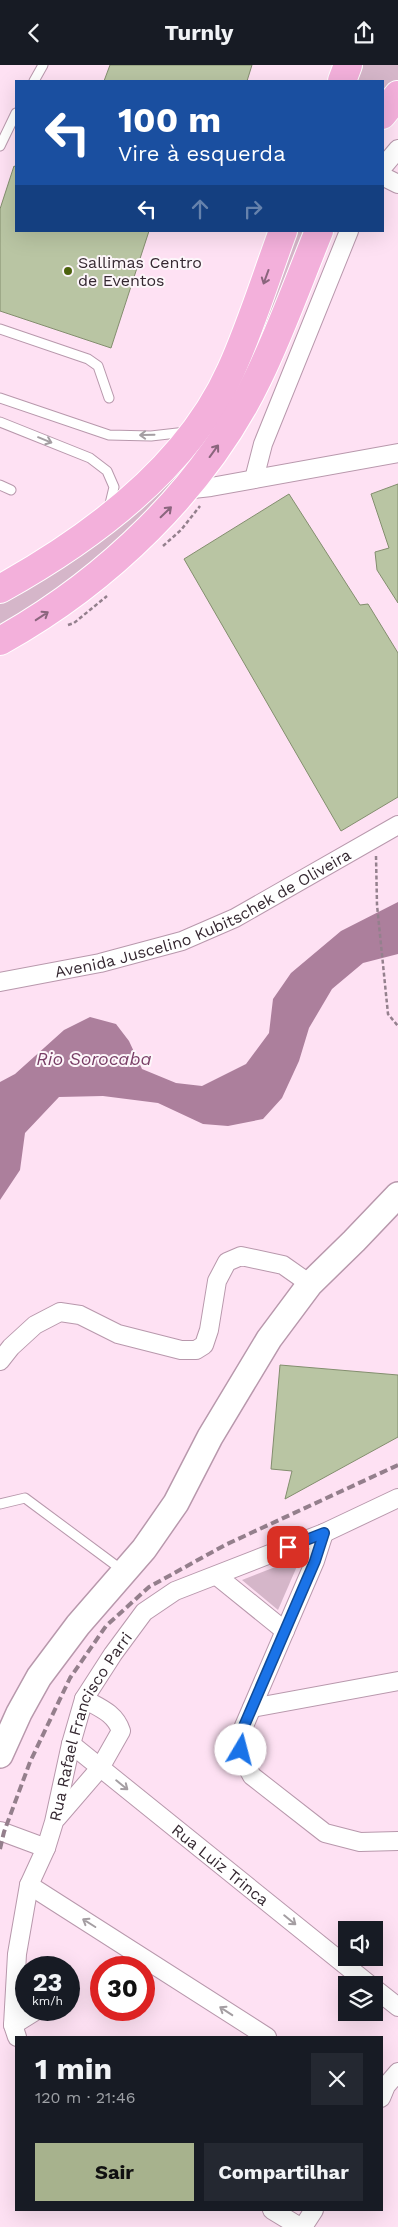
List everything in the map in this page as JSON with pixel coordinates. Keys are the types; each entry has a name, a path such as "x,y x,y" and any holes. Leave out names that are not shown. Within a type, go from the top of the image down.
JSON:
{"highway":[{"path":"342,80 348,65"},
{"path":"384,112 398,95"},
{"path":"0,589 37,569 98,526 153,480 196,431 231,371 283,232"},
{"path":"0,641 62,603 106,569 173,505 217,448 258,379 319,232"},
{"path":"0,578 98,526"}],"main road":[{"path":"0,1755 19,1713 39,1677 78,1625 144,1549 176,1503 210,1437 269,1339 310,1284 398,1195"}],"street":[{"path":"384,166 398,149"},
{"path":"384,177 398,184"},
{"path":"254,479 263,444 349,232"},
{"path":"184,490 398,453"},
{"name":"Avenida Juscelino Kubitschek de Oliveira","path":"0,982 100,963 182,941 235,918 376,840 398,825"},
{"path":"0,1361 11,1347 35,1325 60,1313 80,1315 118,1334 181,1350 196,1350 204,1345 209,1331 217,1281 227,1263 241,1256 283,1265 310,1284"},
{"name":"Rua Rafael Francisco Parri","path":"15,2031 17,1954 29,1885 46,1848 54,1822 71,1744 84,1699 144,1612 175,1591 324,1533 398,1499"},
{"path":"324,1533 315,1561 238,1740 243,1760 252,1776 325,1833 360,1842 398,1841"},
{"path":"217,1576 285,1631"},
{"path":"252,1708 398,1681"},
{"path":"54,1822 100,1768 121,1731 118,1721 112,1714 84,1699"},
{"name":"Rua Luiz Trinca","path":"71,1744 359,1976"},
{"path":"0,1831 46,1848"},
{"path":"29,1885 265,2036"},
{"path":"383,1995 398,2007"},
{"path":"15,2031 25,2021"},
{"path":"383,2090 398,2072"},
{"path":"274,2211 302,2227 313,2211"}],"lane":[{"path":"35,80 43,65"},
{"path":"0,146 15,115"},
{"path":"0,329 88,359 98,366 109,398"},
{"path":"0,398 109,435 151,435 196,431"},
{"path":"0,422 90,458 107,471 114,487 98,526"},
{"path":"0,485 11,490"},
{"path":"0,1504 25,1499 124,1572"}],"path":[{"path":"376,840 377,905 388,1014 398,1026"}],"shaded area":[{"path":"359,65 398,65 398,83 384,101 384,80 353,80"},
{"path":"293,232 311,232 225,421 144,524 0,632 0,603 23,589 150,495"},
{"path":"301,1557 278,1610 242,1580"}],"water":[{"name":"Rio Sorocaba","path":"398,902 398,954 363,963 332,989 309,1028 299,1061 282,1098 263,1119 228,1126 203,1124 158,1103 103,1096 59,1097 25,1133 20,1170 0,1200 0,1082 15,1074 64,1030 90,1017 116,1024 129,1041 142,1069 176,1083 202,1086 246,1064 269,1033 273,999 291,973 341,931"}],"building":[{"path":"110,65 252,65 247,80 104,80"},
{"name":"Sallimas Centro de Eventos","path":"14,166 15,232 149,232 111,348 0,311 0,209"},
{"path":"398,484 398,603 377,570 375,552 389,548 371,494"},
{"path":"289,494 360,605 368,604 398,653 398,797 341,831 184,559"},
{"path":"280,1365 398,1375 398,1437 285,1499 292,1471 271,1469"}],"railway":[{"path":"0,1849 4,1832 30,1762 70,1678 106,1626 149,1587 225,1545 398,1465"}],"place":[{"name":"Sallimas Centro de Eventos","path":"68,271"}],"route":[{"path":"241,1750 238,1740 315,1561 324,1533 288,1547"}]}
